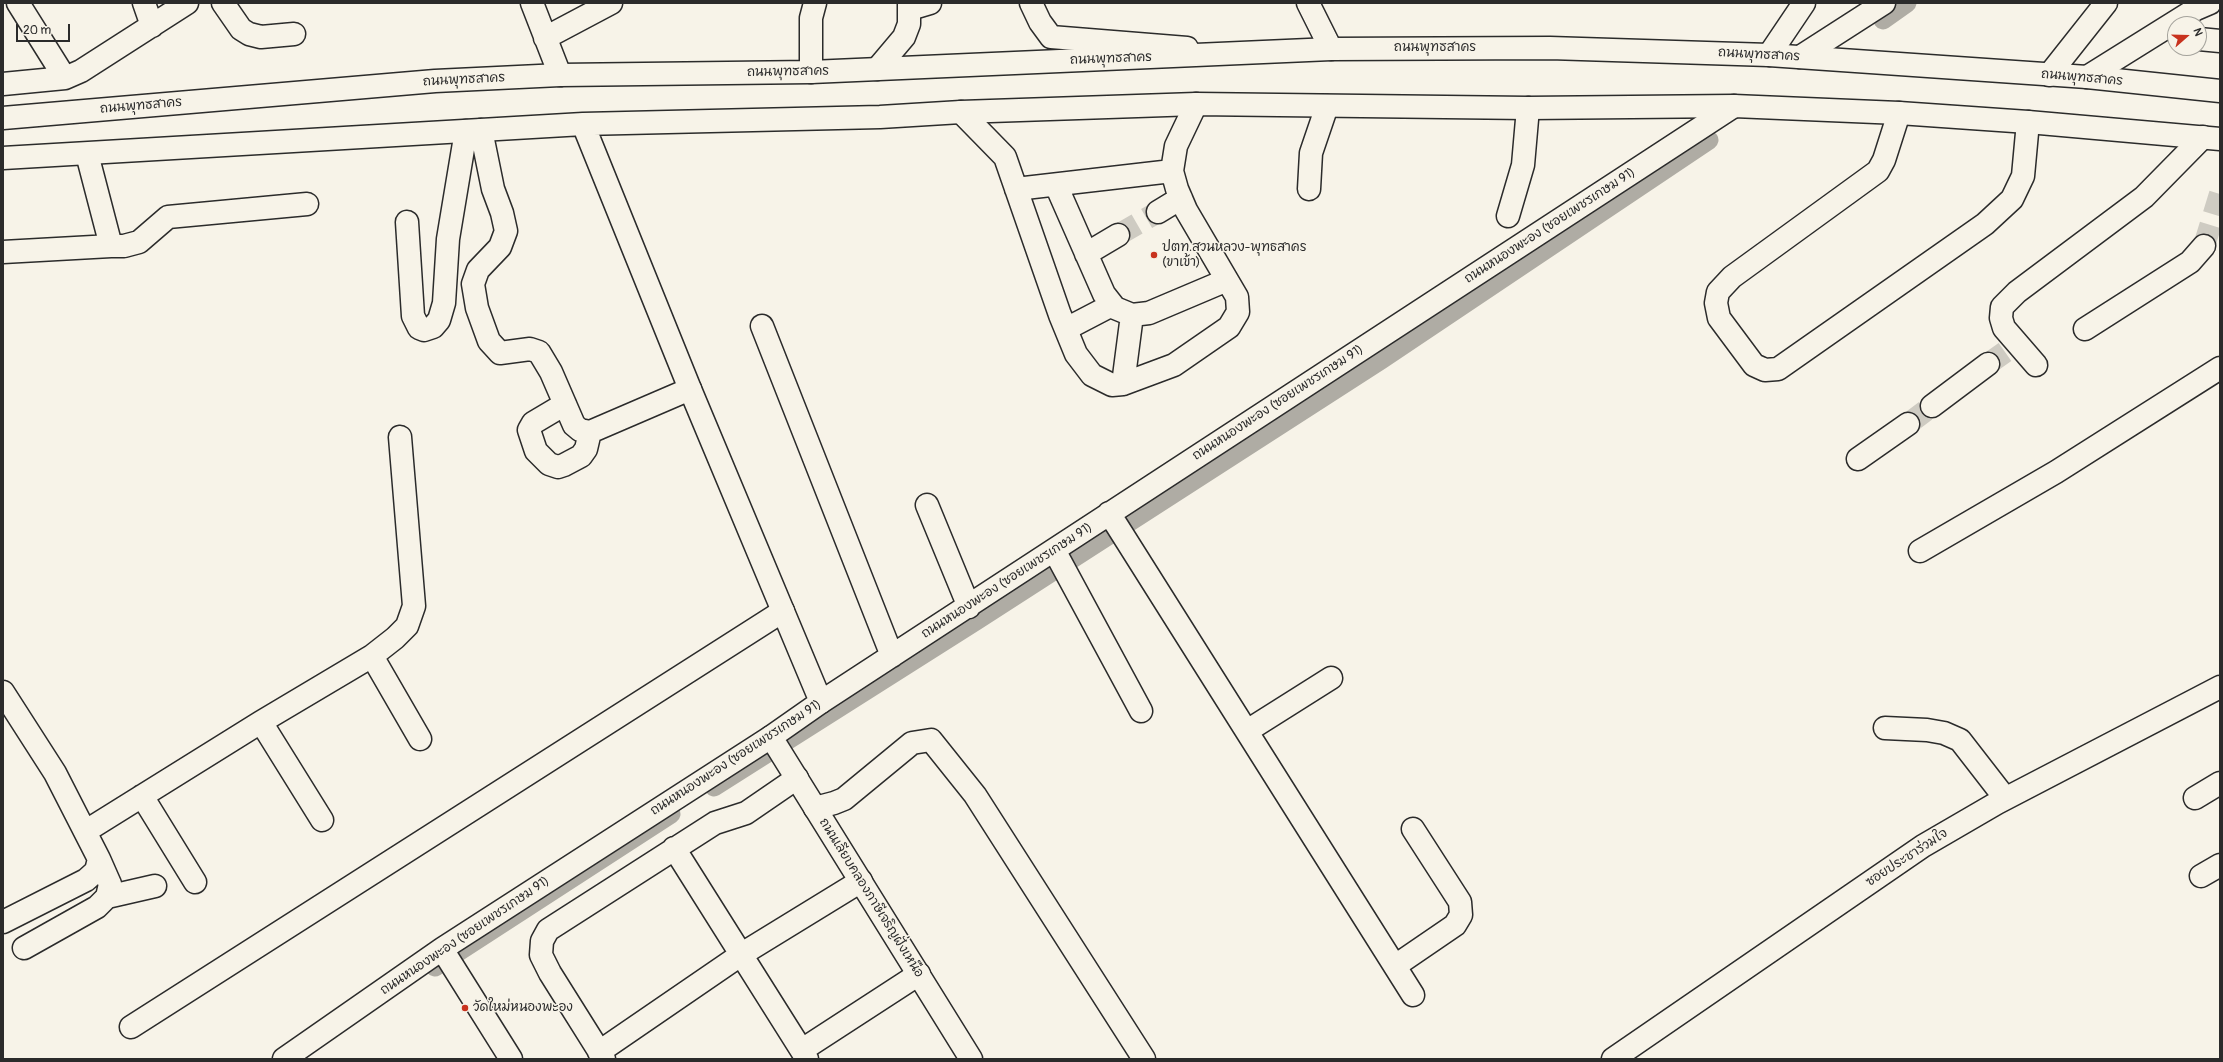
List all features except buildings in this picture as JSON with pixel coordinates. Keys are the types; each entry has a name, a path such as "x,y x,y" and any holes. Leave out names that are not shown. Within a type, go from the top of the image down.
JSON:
{"main road":[{"path":"18,3 65,78"},
{"path":"144,3 152,26"},
{"path":"3,84 65,78 81,71 187,3"},
{"path":"222,3 240,28 249,34 262,37 294,34"},
{"path":"532,3 560,75"},
{"path":"545,38 611,3"},
{"path":"811,72 811,18 815,3"},
{"path":"1031,3 1040,22 1051,37 1251,53"},
{"path":"1308,3 1331,49"},
{"path":"1769,55 1804,3"},
{"path":"1800,57 1884,3"},
{"path":"2049,74 2106,3"},
{"path":"2188,16 2196,9 2210,3"},
{"path":"877,68 904,37 916,5"},
{"path":"2087,77 2167,35"},
{"path":"2207,40 2220,41"},
{"name":"ถนนพุทธสาคร","path":"8,117 435,81 560,75 811,72 1331,49 1550,48 1769,55 2087,77 2220,91"},
{"path":"961,112 1005,157 1076,354 1092,375 1112,385 1123,384 1174,365 1229,327 1238,312 1237,297 1181,198 1172,171 1176,146 1196,104"},
{"path":"3,158 583,124 880,117 961,112 1196,104 1528,108 1734,106 1899,113 2028,122 2212,138"},
{"path":"1309,189 1311,153 1328,106"},
{"name":"ถนนหนองพะอง (ซอยเพชรเกษม 91)","path":"284,1059 442,949 969,607 1109,513 1734,106"},
{"path":"1508,216 1523,165 1528,108"},
{"path":"1899,113 1884,160 1878,171 1732,277 1718,292 1716,303 1719,318 1754,365 1765,370 1778,369 1985,224 2012,199 2023,176 2028,122"},
{"path":"583,124 690,389 821,702"},
{"path":"408,222 413,316 419,328 424,330 433,326 439,320 444,303 448,239 473,131"},
{"path":"473,131 502,213 506,231 500,247 478,270 473,284 477,308 488,341 500,352 530,349 539,352 551,372 574,425 580,430 590,432 690,389"},
{"path":"2003,352 2004,328 2001,318 2002,307 2017,292 2144,197 2212,138"},
{"path":"87,154 112,246"},
{"path":"1016,189 1172,171"},
{"path":"1056,185 1104,294 1116,308 1132,315 1150,313 1227,280"},
{"path":"1158,212 1181,198"},
{"path":"3,252 124,246 138,242 168,217 307,204"},
{"path":"1086,254 1118,235"},
{"path":"2086,329 2190,262 2204,246"},
{"path":"1066,329 1112,305"},
{"path":"1123,384 1132,315"},
{"path":"762,326 892,656"},
{"path":"2003,352 2036,365"},
{"path":"1932,406 2003,352"},
{"path":"1920,551 2056,472 2220,368"},
{"path":"565,404 533,423 529,430 531,440 536,451 549,464 558,467 564,465 581,456 586,448 590,432"},
{"path":"1858,460 1908,424"},
{"path":"86,831 261,722 372,656 395,638 407,626 414,606 400,437"},
{"path":"927,505 969,607"},
{"path":"1109,513 1413,995"},
{"path":"1054,550 1141,711"},
{"path":"131,1027 783,611"},
{"path":"372,656 420,739"},
{"path":"1247,731 1331,678"},
{"name":"ซอยประชาร่วมใจ","path":"1613,1059 1922,846 2005,798 2220,687"},
{"path":"3,692 55,773 86,831 110,884 107,897 97,907 24,948"},
{"path":"261,722 322,820"},
{"path":"1885,728 1927,730 1944,733 1960,740 2005,798"},
{"name":"ถนนเลียบคลองภาษีเจริญฝั่งเหนือ","path":"771,736 971,1059"},
{"path":"815,808 844,799 912,743 932,740 975,795 1144,1059"},
{"path":"797,778 746,813 715,823 674,848 548,930 542,941 540,955 550,973 602,1055 742,954 861,881"},
{"path":"2195,798 2220,783"},
{"path":"142,796 195,882"},
{"path":"1395,966 1455,925 1461,915 1460,902 1413,829"},
{"path":"674,848 805,1056 918,974"},
{"path":"3,922 86,880 96,871 99,859"},
{"path":"2201,876 2220,865"},
{"path":"107,897 155,886"},
{"path":"442,949 511,1059"}],"waterway":[{"path":"1883,20 1907,3"},
{"path":"714,787 976,621 1381,360 1709,140"},
{"path":"435,967 671,814"}],"tunnel":[{"path":"2204,246 2220,194"},
{"path":"1118,235 1158,212"},
{"path":"1988,364 2005,352"},
{"path":"1908,424 1932,406"}],"place":[{"name":"ปตท.สวนหลวง-พุทธสาคร (ขาเข้า)","path":"1154,255"},
{"name":"วัดใหม่หนองพะอง","path":"465,1008"}]}
